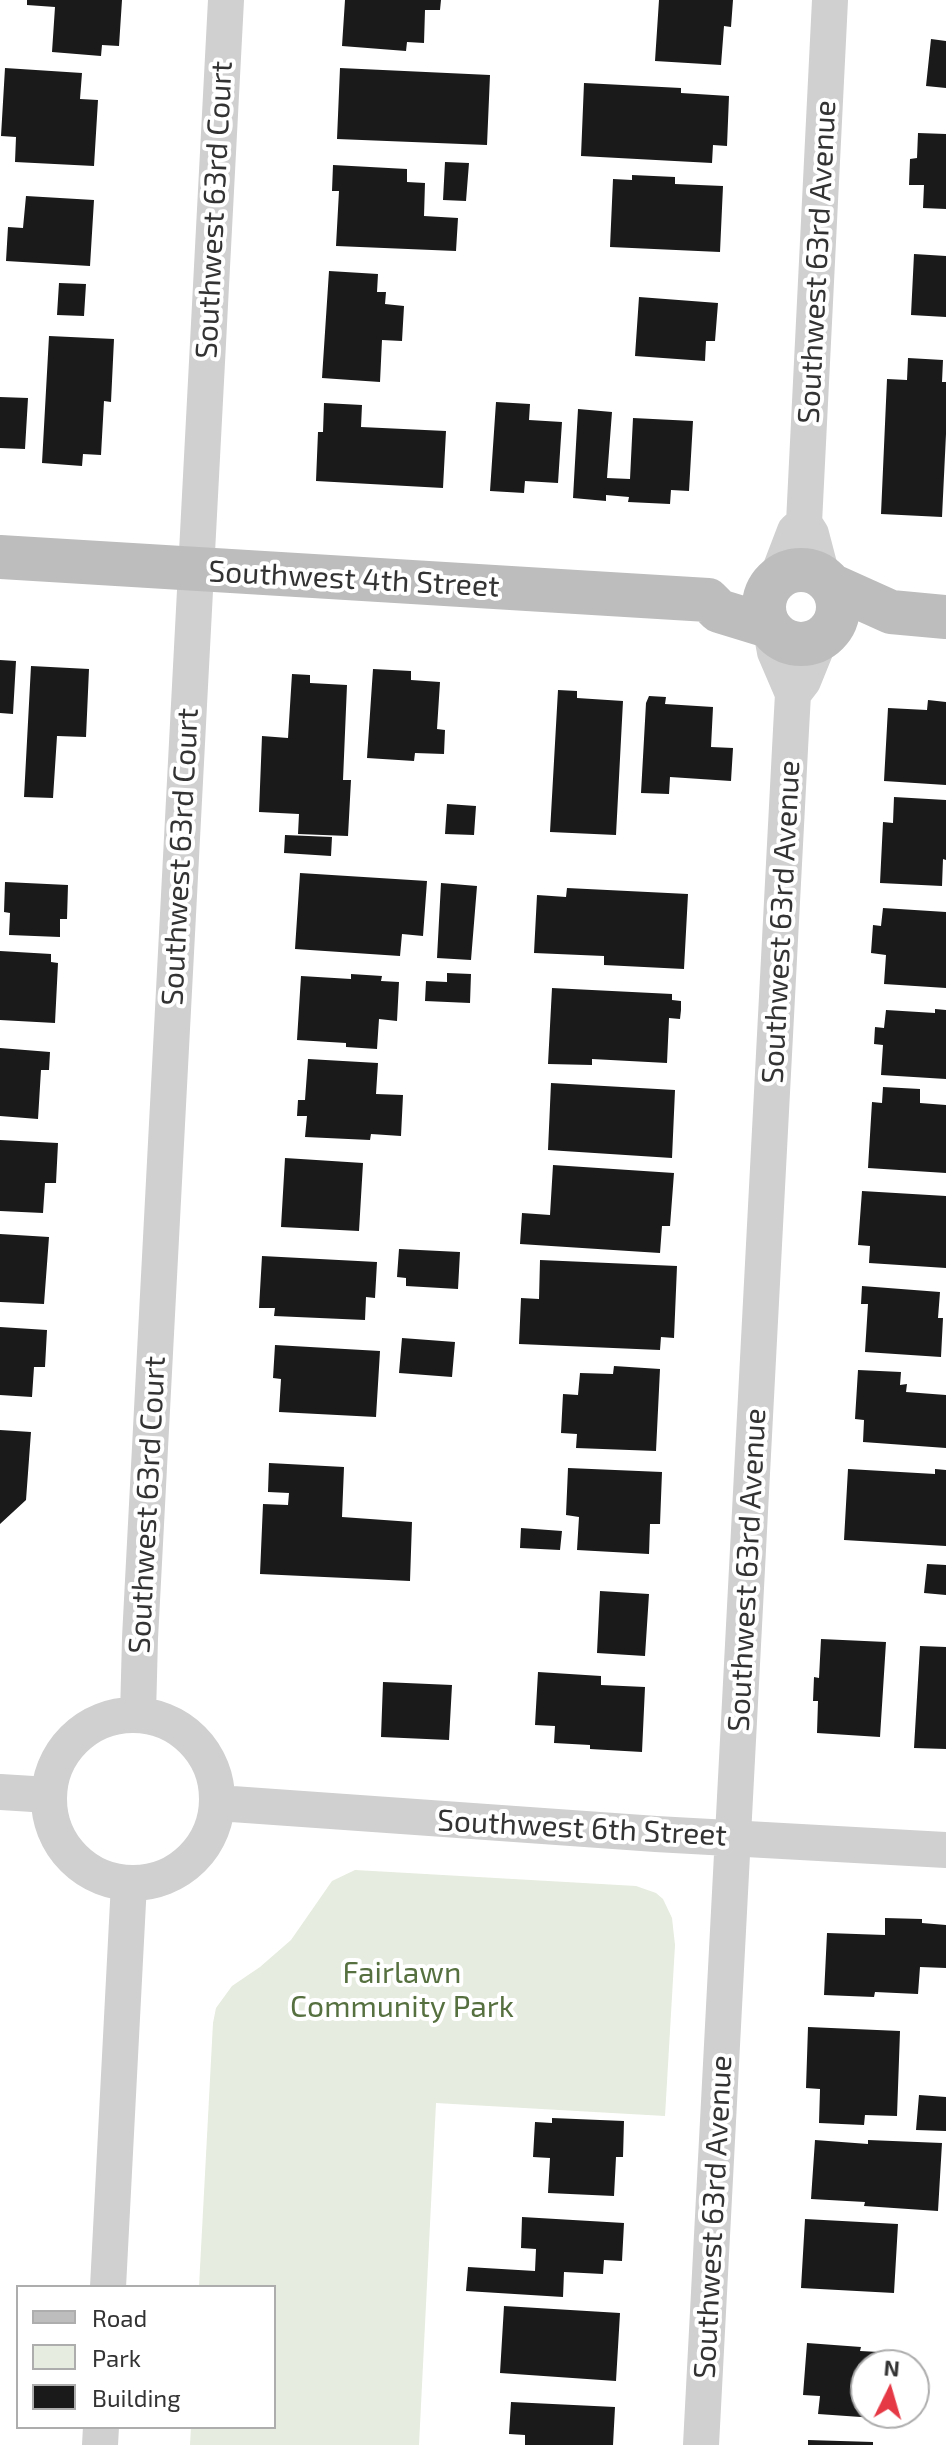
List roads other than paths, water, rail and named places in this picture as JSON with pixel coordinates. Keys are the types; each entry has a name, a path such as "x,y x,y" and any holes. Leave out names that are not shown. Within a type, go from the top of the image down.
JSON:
{"street":[{"name":"Southwest 63rd Court","path":"138,1715 142,1590 226,0"},
{"name":"Southwest 63rd Avenue","path":"827,581 811,534 804,523 830,0"},
{"name":"Southwest 63rd Avenue","path":"774,581 795,531 804,523"},
{"name":"Southwest 4th Street","path":"0,557 708,600 719,611 769,628 779,638 799,645 871,624 891,612"},
{"name":"Southwest 4th Street","path":"708,600 720,589 774,581 785,573 804,570 891,612 946,617"},
{"path":"769,628 763,604 774,581"},
{"path":"823,637 833,626 839,605 827,581"},
{"name":"Southwest 63rd Avenue","path":"701,2445 793,694 775,652 769,628"},
{"name":"Southwest 63rd Avenue","path":"793,694 803,681 823,637"},
{"path":"138,1715 159,1719 179,1728 196,1742 212,1770 218,1803 214,1825 204,1845 190,1861 172,1874 151,1882 129,1883 96,1874 70,1854 57,1836 50,1815 49,1795 58,1761 78,1735 96,1723 116,1716 138,1715"},
{"path":"0,1792 49,1795"},
{"name":"Southwest 6th Street","path":"218,1803 333,1813 946,1850"},
{"path":"108,2285 129,1883"}],"park label":[{"name":"Fairlawn Community Park","path":"402,1990"}]}
